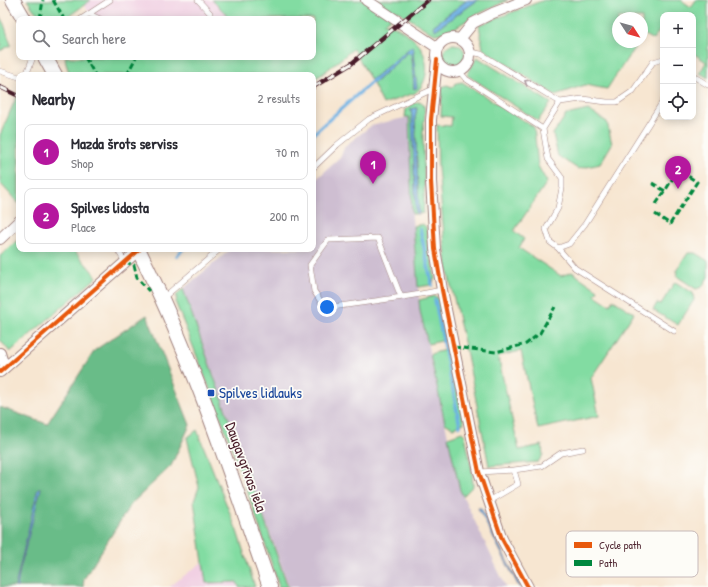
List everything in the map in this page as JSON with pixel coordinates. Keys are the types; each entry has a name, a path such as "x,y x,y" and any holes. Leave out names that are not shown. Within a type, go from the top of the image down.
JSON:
{"main road":[{"path":"13,0 22,16"},
{"path":"47,60 53,72"},
{"name":"Daugavgrīvas iela","path":"139,252 162,299 195,376 270,587"}],"street":[{"path":"366,0 438,48"},
{"path":"460,39 473,23 493,13 526,0"},
{"path":"437,60 440,65 448,71 459,71 470,60 470,52 467,44 460,39 447,39 441,43 437,52 431,120 431,181 435,249 442,290 479,472 502,538 528,587"},
{"path":"0,238 16,225"},
{"path":"0,354 4,369 136,252"}],"lane":[{"path":"86,16 110,0"},
{"path":"198,0 210,13 210,16"},
{"path":"89,14 93,16"},
{"path":"470,52 481,54 560,102 582,99 617,102 633,91 653,62 660,60"},
{"path":"27,72 32,60"},
{"path":"0,71 16,76"},
{"path":"459,71 466,79 543,129"},
{"path":"696,78 708,85"},
{"path":"316,165 337,145 369,119 434,88"},
{"path":"560,102 543,129 548,159 562,178 562,188 558,208 546,229 550,242 558,248 575,268 674,331"},
{"path":"558,248 569,244 585,224 660,106"},
{"path":"401,297 378,238 328,240 310,265 314,292 325,308 401,297 442,290"},
{"path":"119,252 125,262"},
{"path":"162,299 217,252"},
{"path":"479,472 514,470 542,466 561,453 583,448"},
{"path":"489,501 518,484 514,470"}],"shaded area":[{"path":"91,0 212,0 227,16 91,16 84,5"},
{"path":"409,117 412,218 420,311 460,490 506,587 289,587 183,289 227,252 316,252 316,179 340,158 345,146 372,125"},
{"path":"225,545 241,587 169,587"}],"green space":[{"path":"27,0 91,0 69,16 41,16 34,10"},
{"path":"212,0 467,0 433,26 435,30 478,0 508,0 474,16 448,32 435,34 398,11 383,24 390,24 416,41 424,54 426,72 423,84 415,93 383,104 373,84 408,52 412,55 414,89 414,51 412,47 371,80 353,49 316,78 316,72 69,72 66,64 65,60 316,60 316,16 227,16"},
{"path":"544,0 681,0 691,7 696,0 708,0 708,78 700,73 706,62 696,55 696,12 660,12 660,30 653,40 648,37 648,12 612,12 612,48 634,48 607,89 585,85 555,95 483,49 479,25"},
{"path":"0,17 11,45 0,51 0,46 2,45 0,42"},
{"path":"454,44 458,45 464,51 464,59 458,65 454,66 450,65 444,59 443,55 444,51 450,45"},
{"path":"477,57 551,103 538,121 467,75"},
{"path":"462,82 534,127 538,166 547,182 514,231 524,239 519,248 561,276 572,272 598,290 595,295 610,305 613,300 634,313 591,378 599,416 538,429 521,351 498,356 519,450 542,445 543,455 538,462 489,466 467,355 447,268 438,168 437,125 451,126 452,117 441,116 442,87 447,85 452,87 456,83"},
{"path":"16,98 16,201 0,183 0,135"},
{"path":"418,102 423,103 425,111 423,134 424,203 423,213 419,214 415,118 417,108 411,109 416,214 412,214 409,117 405,117 406,109 410,105"},
{"path":"588,110 607,122 612,144 600,164 578,169 558,156 553,134 566,115"},
{"path":"423,224 426,227 435,278 432,285 418,287 413,226"},
{"path":"16,242 16,252 76,252 97,277 10,352 0,340 0,256"},
{"path":"688,253 695,253 708,261 708,277 702,287 696,289 678,277 676,271"},
{"path":"675,282 693,293 694,300 678,325 653,310 657,303 661,304"},
{"path":"183,289 288,587 279,587 256,515 204,374 176,304 177,294"},
{"path":"434,296 439,298 446,340 428,344 420,311 419,300"},
{"path":"147,315 190,425 171,466 131,504 84,579 83,587 0,587 0,407 47,424 95,350"},
{"path":"445,350 450,353 464,423 453,428 445,423 430,354"},
{"path":"197,430 237,531 255,587 239,587 237,582 206,583 194,501 199,487 187,438"},
{"path":"462,432 465,435 472,471 473,486 463,496 460,490 448,437"}],"water":[{"path":"467,0 478,0 435,30 433,26"},
{"path":"412,46 414,51 417,88 414,89 412,55 408,52 373,84 371,80"},
{"path":"417,108 415,118 419,214 416,214 411,109"},
{"path":"38,488 41,488 20,569 17,587 15,587"},
{"path":"478,508 481,508 521,587 519,587"}],"waterway":[{"path":"316,131 375,79"},
{"path":"420,229 432,285"},
{"path":"177,256 180,252"},
{"path":"435,300 460,426"}],"railway":[{"path":"316,85 351,64 428,0"},
{"path":"0,87 16,95"}],"marked path":[{"path":"40,16 43,0"},
{"path":"53,0 62,16"},
{"path":"87,60 93,72"},
{"path":"128,72 134,60"},
{"path":"655,214 670,224 697,182 682,172"},
{"path":"652,183 665,191 673,178"},
{"path":"656,204 665,191"},
{"path":"125,262 134,265 137,278 149,291"},
{"path":"454,347 496,352 526,344 540,333 555,307"}],"cycle path":[{"path":"437,60 431,120 431,181 435,249 442,290 479,472 502,539 528,587"},
{"path":"0,372 137,252"}],"place":[{"name":"Mazda šrots serviss","path":"373,184"},
{"name":"Spilves lidosta","path":"678,189"},
{"name":"Spilves lidlauks","path":"211,393"}]}
